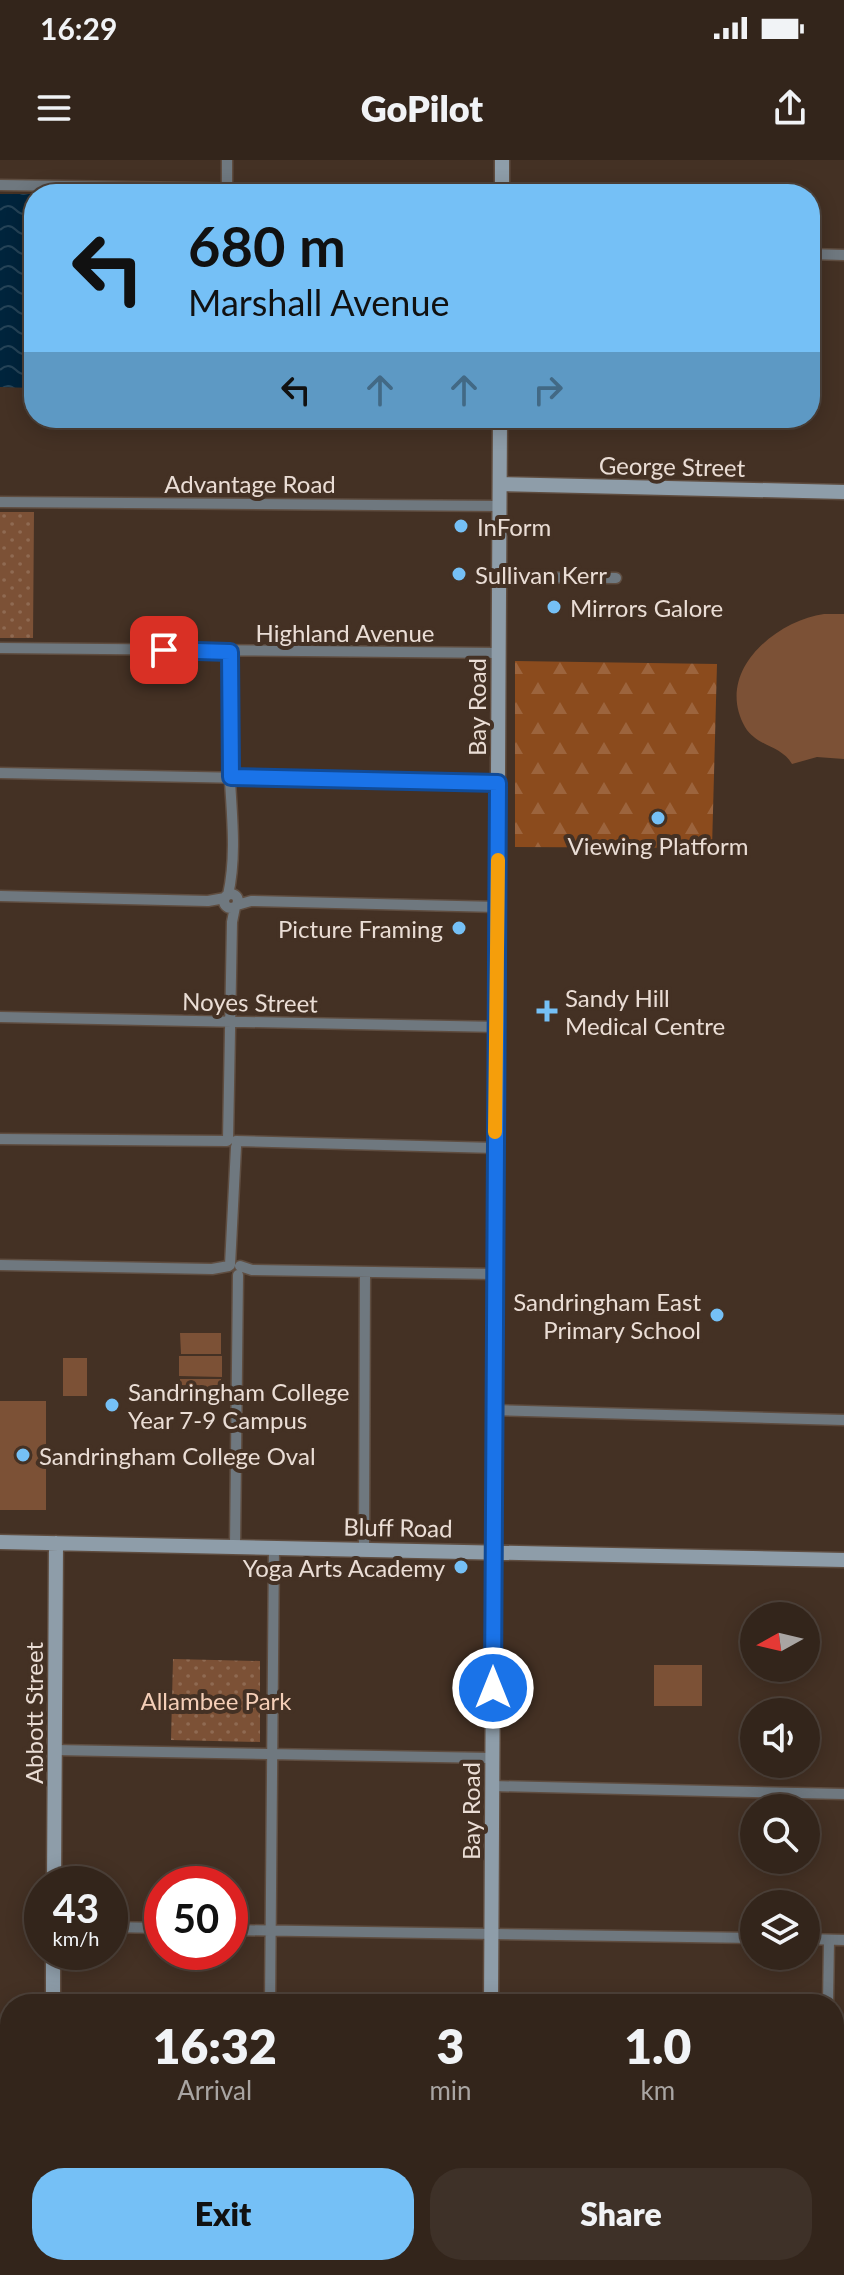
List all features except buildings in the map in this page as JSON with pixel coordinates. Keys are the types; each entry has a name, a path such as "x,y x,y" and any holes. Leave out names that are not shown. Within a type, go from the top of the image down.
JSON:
{"main road":[{"path":"502,160 502,184"},
{"name":"Bay Road","path":"491,1994 495,1148 499,1027 500,428"},
{"name":"George Street","path":"500,484 844,492"},
{"name":"Bluff Road","path":"0,1542 844,1560"},
{"name":"Abbott Street","path":"54,1866 56,1543"},
{"path":"53,1970 53,1994"}],"street":[{"path":"227,160 227,184"},
{"path":"0,185 24,186"},
{"path":"820,254 844,255"},
{"name":"Advantage Road","path":"0,502 500,506"},
{"path":"499,577 616,578"},
{"name":"Highland Avenue","path":"0,648 499,653"},
{"path":"230,652 230,1125 236,1289 235,1546"},
{"path":"0,773 498,783"},
{"path":"0,896 498,907"},
{"name":"Noyes Street","path":"0,1017 499,1027"},
{"path":"0,1139 495,1148"},
{"path":"0,1265 494,1274"},
{"path":"364,1549 365,1272"},
{"path":"494,1410 844,1420"},
{"path":"270,1994 274,1547"},
{"path":"55,1750 492,1758"},
{"path":"492,1786 844,1794"},
{"path":"248,1930 740,1938"},
{"path":"820,1940 844,1940"},
{"path":"828,1994 829,1940"}],"green space":[{"path":"0,512 34,512 33,638 0,638"},
{"path":"824,614 844,614 844,759 817,757 792,764 782,753 756,739 745,727 737,707 737,687 743,669 754,652 769,638 805,619"},
{"path":"515,661 717,664 712,848 515,847"},
{"path":"180,1333 221,1333 221,1354 181,1354"},
{"path":"179,1356 222,1356 222,1377 179,1376"},
{"path":"63,1358 87,1358 87,1396 63,1396"},
{"path":"180,1379 221,1379 221,1400 180,1400"},
{"name":"Sandringham College Oval","path":"0,1401 46,1401 46,1510 0,1510"},
{"name":"Allambee Park","path":"173,1659 260,1661 260,1742 171,1740"},
{"path":"654,1665 702,1665 702,1706 654,1706"}],"water":[{"path":"0,194 24,194 24,388 0,387"}],"slow traffic":[{"path":"495,1132 499,1027 498,860"}],"place":[{"name":"InForm","path":"461,526"},
{"name":"Sullivan Kerr","path":"459,574"},
{"name":"Mirrors Galore","path":"554,607"},
{"name":"Viewing Platform","path":"658,818"},
{"name":"Picture Framing","path":"459,928"},
{"name":"Sandy Hill Medical Centre","path":"547,1011"},
{"name":"Sandringham East Primary School","path":"717,1315"},
{"name":"Sandringham College Year 7-9 Campus","path":"112,1405"},
{"name":"Sandringham College Oval","path":"23,1455"},
{"name":"Yoga Arts Academy","path":"461,1567"}],"route":[{"path":"164,650 230,652 231,777 498,783 493,1688"}]}
